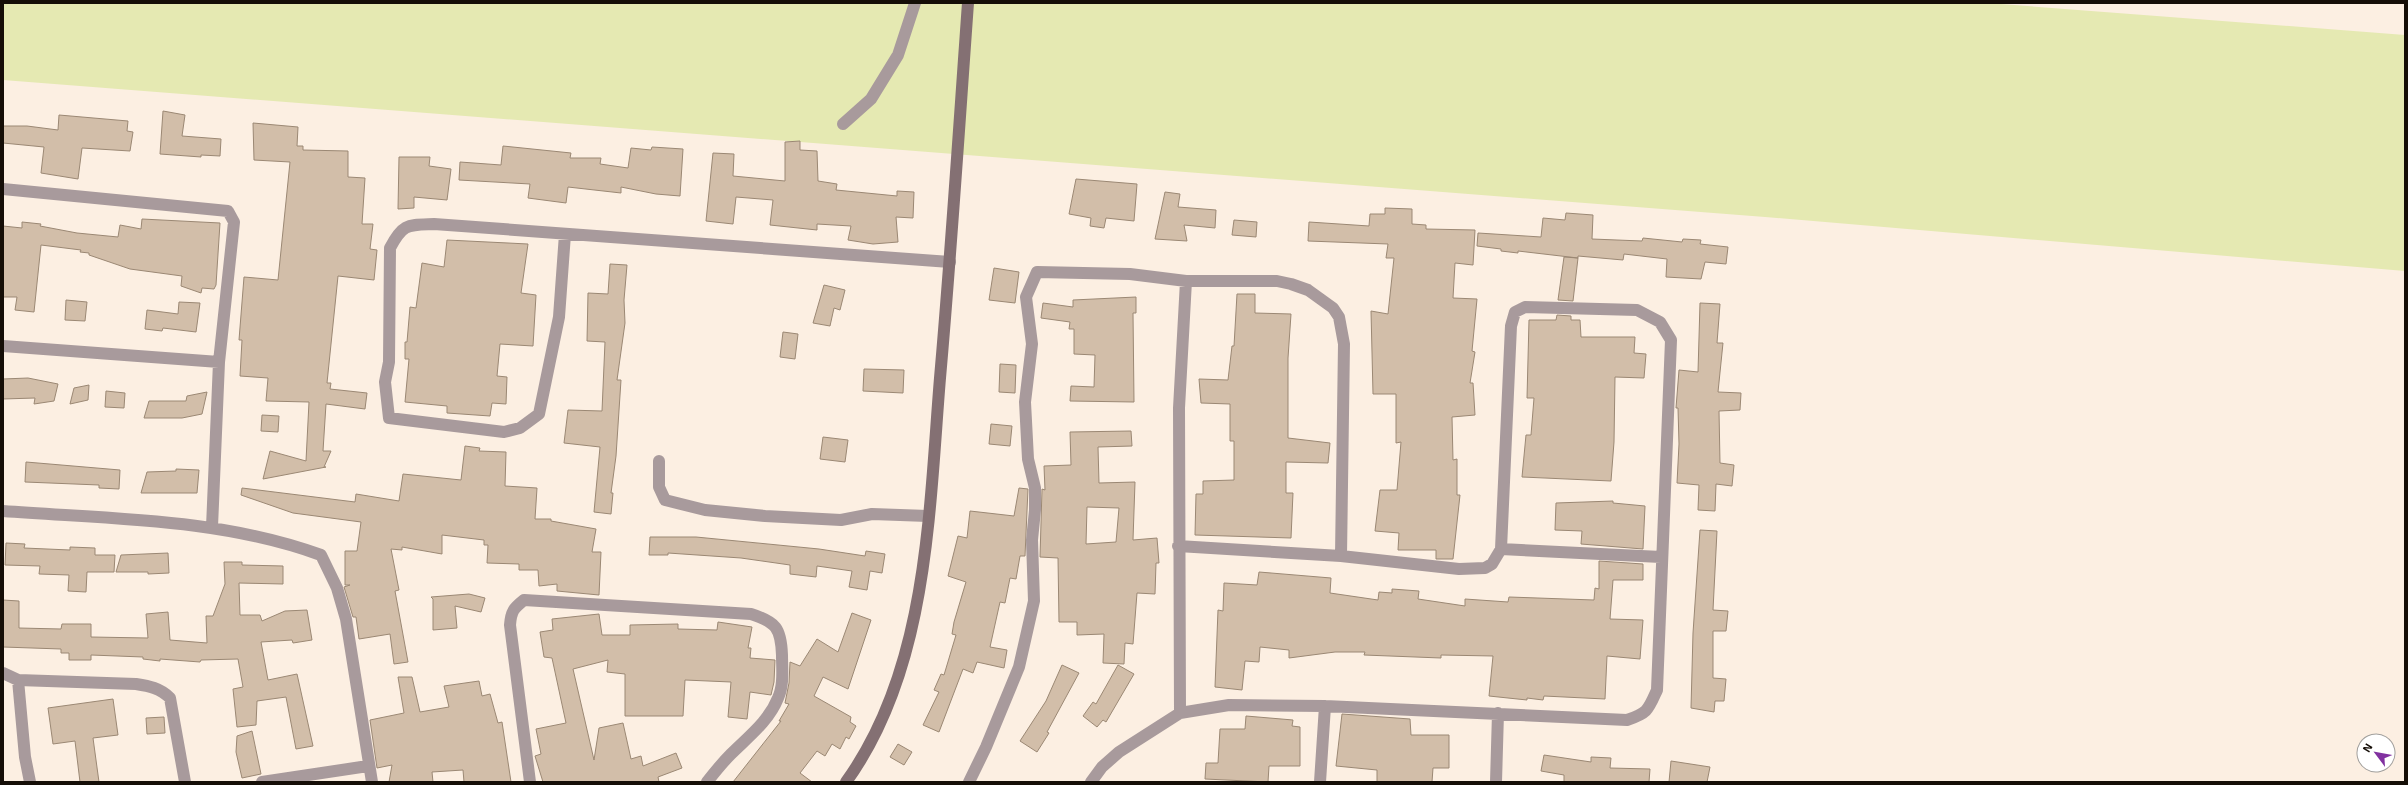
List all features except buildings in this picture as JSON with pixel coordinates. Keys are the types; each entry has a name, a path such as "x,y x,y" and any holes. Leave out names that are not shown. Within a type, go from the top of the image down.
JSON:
{"street":[{"path":"843,124 871,99 898,55 915,3"},
{"path":"846,782 872,739 896,687 904,663 916,609 928,516 950,262 968,3"},
{"path":"3,189 228,211 234,222 219,362 212,527"},
{"path":"565,234 559,317 539,414 520,428 504,432 389,418 385,382 389,362 390,248 397,235 408,225 434,224 950,262"},
{"path":"969,782 986,747 1019,667 1034,601 1032,540 1035,510 1035,488 1028,459 1025,402 1032,344 1026,297 1037,272 1130,274 1186,281 1277,281 1308,290 1333,308 1339,317 1344,344 1341,556"},
{"path":"1180,713 1178,546 1180,408 1186,281"},
{"path":"1091,782 1102,768 1119,752 1180,713 1229,704 1325,706 1627,720 1642,715 1650,707 1657,690 1661,557 1672,340 1660,322 1637,310 1525,307 1516,312 1510,326 1501,549 1497,558 1485,568 1459,569 1341,556 1178,546"},
{"path":"3,346 219,362"},
{"path":"659,461 659,487 665,500 706,510 765,516 841,520 872,514 928,516"},
{"path":"3,511 212,527 297,546 321,555 337,588 346,619 368,766 372,782"},
{"path":"1501,549 1661,557"},
{"path":"530,782 510,624 510,613 514,606 524,600 751,614 772,622 779,634 782,651 781,687 778,698 767,717 707,782"},
{"path":"3,673 18,680 136,684 150,686 163,692 170,698 185,782"},
{"path":"18,680 22,736 30,782"},
{"path":"1320,782 1325,706"},
{"path":"1496,782 1498,713"},
{"path":"262,782 368,766"}],"green space":[{"path":"3,3 1988,3 2405,35 2405,271 1765,217 3,80"}]}
